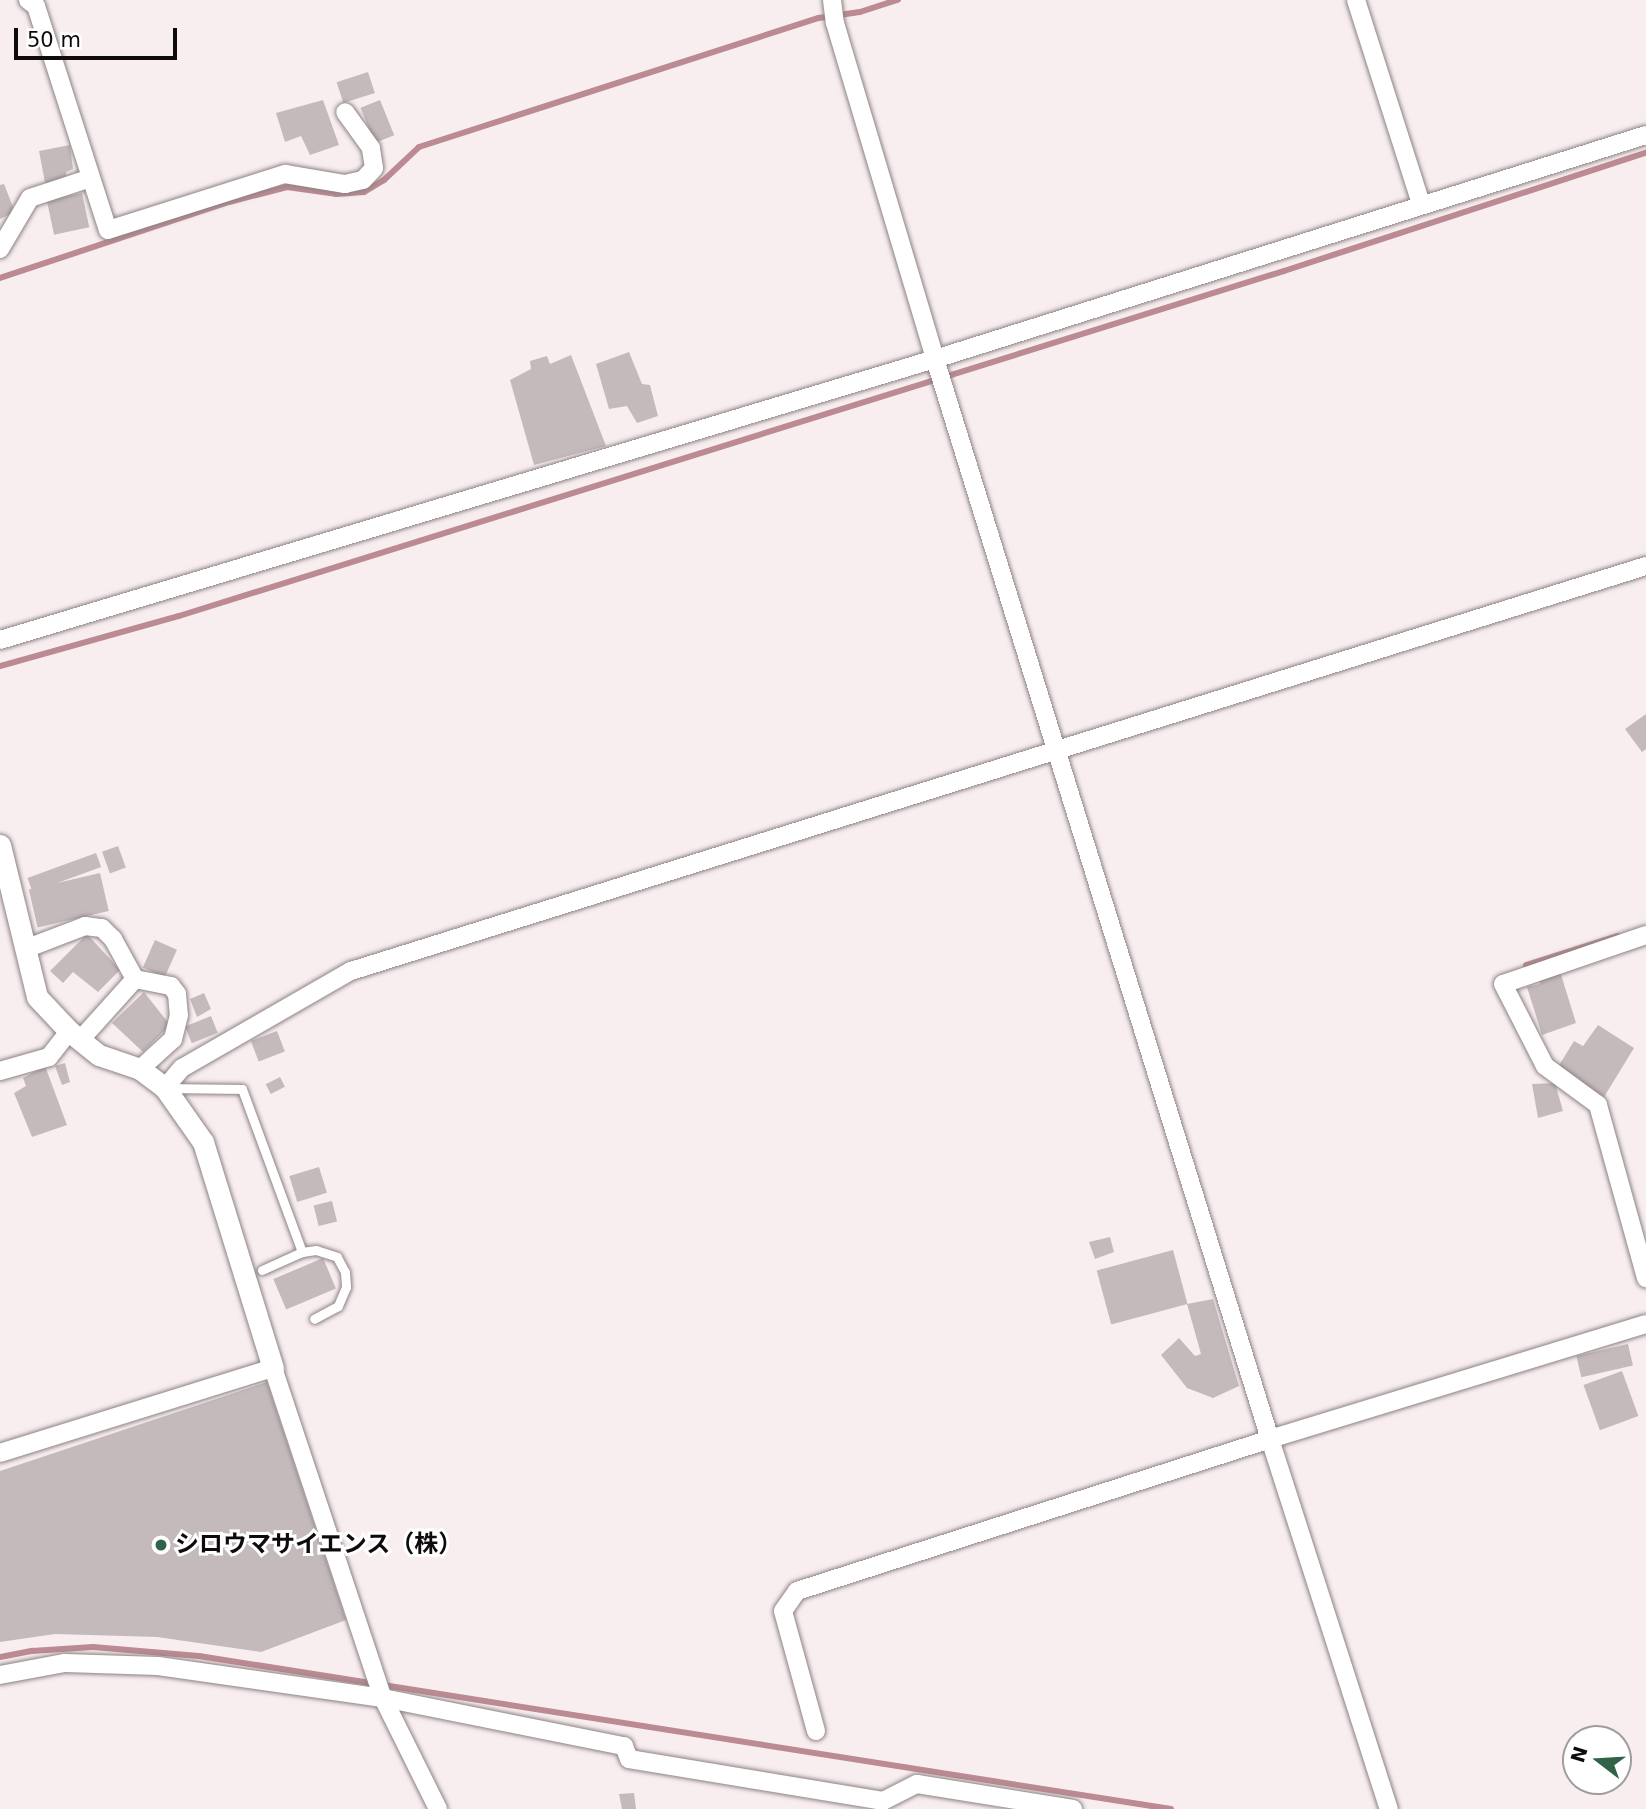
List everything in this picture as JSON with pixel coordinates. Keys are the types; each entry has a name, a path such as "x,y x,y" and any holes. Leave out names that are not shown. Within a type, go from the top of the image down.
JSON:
{"street":[{"path":"28,0 36,6 108,230 285,174 345,184 363,180 374,168 371,148 345,113"},
{"path":"832,0 835,23 935,359 1270,1439 1389,1809"},
{"path":"1356,0 1421,204"},
{"path":"0,640 935,359 1646,135"},
{"path":"0,249 30,198 91,178"},
{"path":"165,1088 181,1068 351,971 1646,566"},
{"path":"0,845 37,997 74,1036 99,1055 140,1069 165,1088 203,1143 273,1368 383,1698 438,1809"},
{"path":"25,949 85,926 102,928 113,939 135,979"},
{"path":"1646,935 1503,984 1545,1066 1598,1105 1646,1278"},
{"path":"135,979 171,986 177,994 179,1015 173,1039 140,1069"},
{"path":"0,1072 49,1056 135,979"},
{"path":"816,1731 783,1611 797,1591 1270,1439 1646,1324"},
{"path":"0,1453 273,1368"},
{"path":"0,1675 65,1663 101,1662 158,1666 383,1698 624,1746 629,1759 878,1805 917,1784 1073,1809"}],"lane":[{"path":"165,1088 242,1089 302,1252"},
{"path":"262,1270 302,1252 316,1250 337,1257 345,1272 346,1287 338,1306 314,1319"}],"building":[{"path":"368,72 375,93 343,103 337,82"},
{"path":"323,100 339,145 310,155 301,136 285,142 276,113"},
{"path":"380,100 394,135 375,143 361,108"},
{"path":"70,145 73,169 66,172 66,182 46,188 39,151"},
{"path":"4,184 15,212 0,219 0,185"},
{"path":"82,193 89,227 54,235 47,200"},
{"path":"629,352 642,384 650,385 658,416 637,423 627,406 609,409 596,364"},
{"path":"571,355 606,446 534,465 510,380 531,369 530,361 547,356 550,364"},
{"path":"1646,714 1646,749 1642,752 1625,729"},
{"path":"118,846 126,868 110,873 102,852"},
{"path":"96,853 101,867 33,892 27,878"},
{"path":"100,873 109,911 38,927 29,889"},
{"path":"87,934 120,970 98,992 73,972 63,983 50,971"},
{"path":"155,940 177,950 165,977 143,967"},
{"path":"1559,968 1576,1023 1542,1035 1527,987 1540,984 1538,975"},
{"path":"144,992 170,1025 143,1052 112,1023"},
{"path":"204,993 211,1009 197,1017 190,999"},
{"path":"211,1016 218,1033 192,1043 185,1026"},
{"path":"1598,1025 1634,1048 1604,1097 1558,1067 1574,1041 1583,1046"},
{"path":"277,1031 285,1052 259,1062 251,1041"},
{"path":"65,1063 70,1082 62,1085 55,1066"},
{"path":"45,1066 67,1125 32,1137 14,1093 26,1086 23,1078"},
{"path":"280,1077 285,1087 271,1094 266,1084"},
{"path":"1555,1083 1563,1111 1538,1118 1532,1084"},
{"path":"319,1167 327,1193 297,1202 289,1176"},
{"path":"332,1201 337,1221 319,1226 314,1206"},
{"path":"1110,1237 1114,1252 1095,1259 1089,1242"},
{"path":"1173,1250 1187,1304 1111,1325 1097,1270"},
{"path":"323,1258 336,1288 286,1309 273,1279"},
{"path":"1213,1299 1239,1386 1213,1398 1187,1388 1161,1355 1179,1338 1195,1356 1201,1354 1187,1304"},
{"path":"1628,1344 1633,1365 1581,1377 1576,1356"},
{"path":"1622,1371 1638,1416 1600,1430 1583,1385"},
{"name":"シロウマサイエンス（株）","path":"267,1382 346,1620 261,1652 157,1637 55,1634 0,1642 0,1471"},
{"path":"634,1793 636,1809 622,1809 619,1794"}],"waterway":[{"path":"0,278 229,202 287,187 336,194 364,192 384,180 419,147 819,18 860,12 898,0"},
{"path":"0,666 179,616 1284,271 1646,153"},
{"path":"1526,965 1618,936"},
{"path":"0,1657 32,1651 93,1647 199,1656 1171,1809"}],"place":[{"name":"シロウマサイエンス（株）","path":"161,1545"}]}
